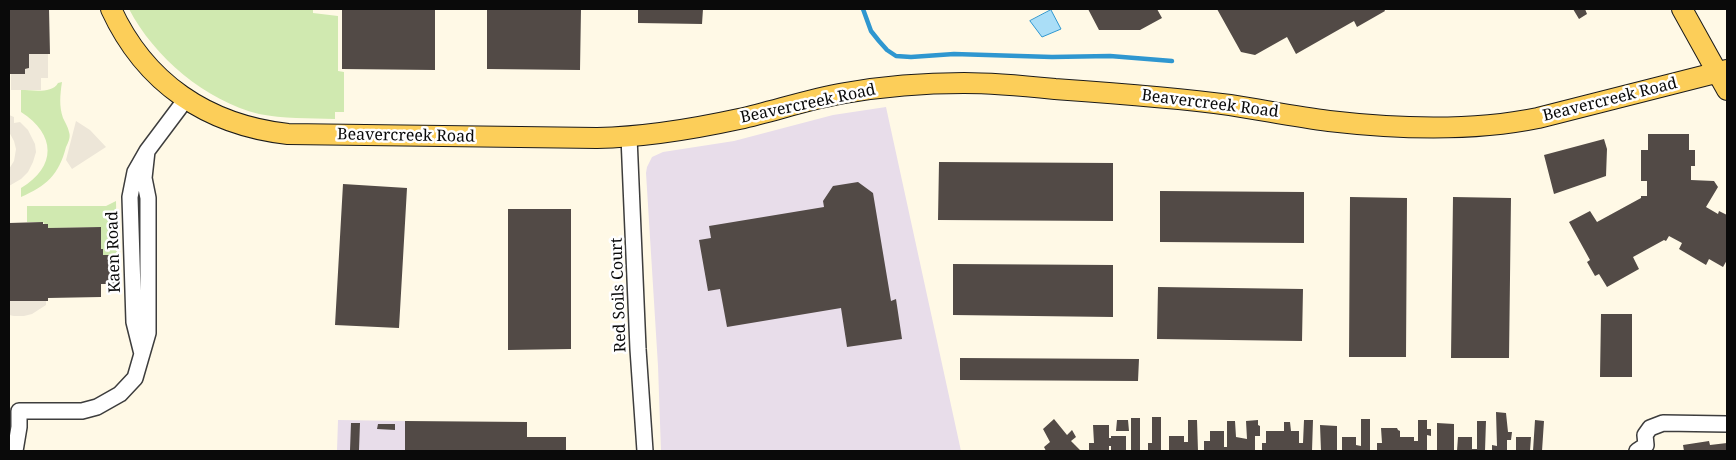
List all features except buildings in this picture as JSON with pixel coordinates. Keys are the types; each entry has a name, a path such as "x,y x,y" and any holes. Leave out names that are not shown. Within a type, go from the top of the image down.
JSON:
{"main road":[{"name":"Beavercreek Road","path":"111,9 138,53 152,70 186,99 225,120 266,132 288,134 629,137 740,118 846,93 915,85 966,83 1093,91 1186,100 1370,124 1438,128 1467,127 1516,123 1724,78"},
{"path":"1682,9 1724,78"}],"street":[{"name":"Kaen Road","path":"14,451 19,426 14,411 82,411 107,403 127,389 135,378 142,354 134,322 130,197 135,172 147,151 186,99"},
{"name":"Red Soils Court","path":"629,137 638,349 645,451"},
{"path":"1644,449 1645,435 1650,428 1663,424 1727,424"}],"shaded area":[{"path":"48,53 48,78 41,78 41,90 11,90 11,74 25,74 25,69 29,68 29,54"},
{"path":"886,107 961,451 661,451 658,366 646,173 652,157 663,152 734,141 833,115"},
{"path":"9,115 14,117 14,123 20,122 28,130 35,144 36,152 28,172 9,186 9,169 14,161 16,149 9,132"},
{"path":"76,121 90,130 106,147 72,169 66,160"},
{"path":"9,301 46,301 46,305 32,314 14,316 9,315"},
{"path":"338,420 405,421 405,451 337,451"}],"green space":[{"path":"129,9 313,9 313,13 338,16 338,71 344,72 344,112 335,112 335,119 277,117 239,108 220,99 201,88 167,60 152,44"},
{"path":"62,82 61,109 70,136 63,157 60,165 44,184 21,197 21,188 33,180 41,170 46,161 48,150 41,130 21,112 21,90 47,90"},
{"path":"116,201 117,255 103,255 100,227 48,228 43,222 27,222 27,206 106,206"}],"water":[{"path":"1051,10 1061,29 1042,37 1030,21"}],"waterway":[{"path":"863,9 871,31 887,50 896,56 911,57 954,54 1052,57 1110,56 1172,61"}]}
